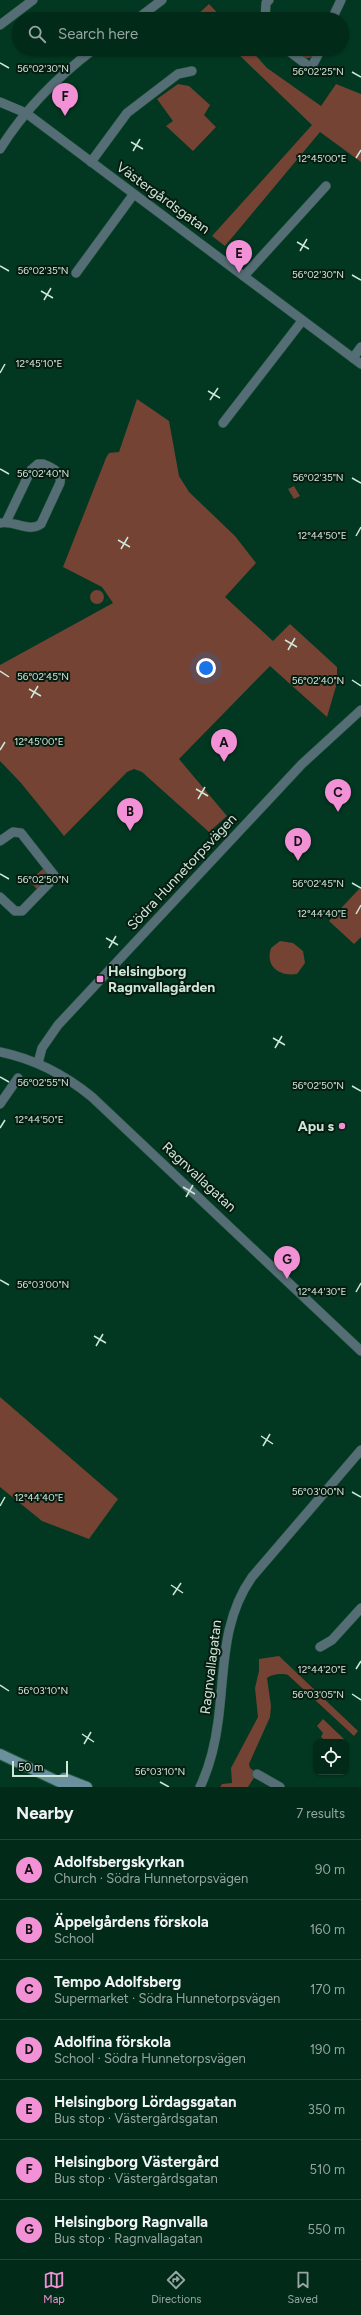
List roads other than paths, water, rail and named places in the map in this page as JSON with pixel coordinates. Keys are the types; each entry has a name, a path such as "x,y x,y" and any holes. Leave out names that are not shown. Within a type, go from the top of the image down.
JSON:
{"street":[{"path":"17,12 33,0"},
{"path":"146,12 162,0"},
{"path":"265,12 266,3 269,0"},
{"path":"335,12 341,0"},
{"path":"0,25 12,16"},
{"path":"0,149 26,113 54,81 85,56"},
{"path":"295,56 311,68 317,56"},
{"path":"91,162 126,113 178,74 192,70"},
{"name":"Västergårdsgatan","path":"0,102 26,113 133,195 361,364"},
{"path":"244,276 326,186"},
{"path":"76,273 133,195"},
{"path":"223,423 302,320"},
{"path":"353,358 361,347"},
{"path":"43,464 58,472 61,478 60,484 41,524 33,528 3,522 31,470 35,466 43,464"},
{"name":"Södra Hunnetorpsvägen","path":"38,1063 46,1041 58,1025 302,764 361,710"},
{"path":"0,841 13,832 21,833 54,875 54,878 22,910 15,911 0,897"},
{"name":"Ragnvallagatan","path":"0,1052 38,1063 70,1081 92,1097 361,1350"},
{"path":"0,1104 18,1078"},
{"name":"Ragnvallagatan","path":"200,1787 213,1753 219,1721 227,1635 240,1596 252,1577 361,1450"},
{"path":"320,1647 332,1640 361,1608"},
{"path":"0,1754 70,1787"},
{"path":"33,1769 87,1787"},
{"path":"257,1774 280,1787"}],"place":[{"name":"Helsingborg Västergård","path":"65,116"},
{"name":"Helsingborg Lördagsgatan","path":"239,273"},
{"name":"Adolfsbergskyrkan","path":"224,762"},
{"name":"Tempo Adolfsberg","path":"338,812"},
{"name":"Äppelgårdens förskola","path":"130,831"},
{"name":"Adolfina förskola","path":"298,861"},
{"name":"Helsingborg Ragnvallagården","path":"100,979"},
{"name":"Apu s","path":"342,1126"},
{"name":"Helsingborg Ragnvalla","path":"287,1279"}]}
